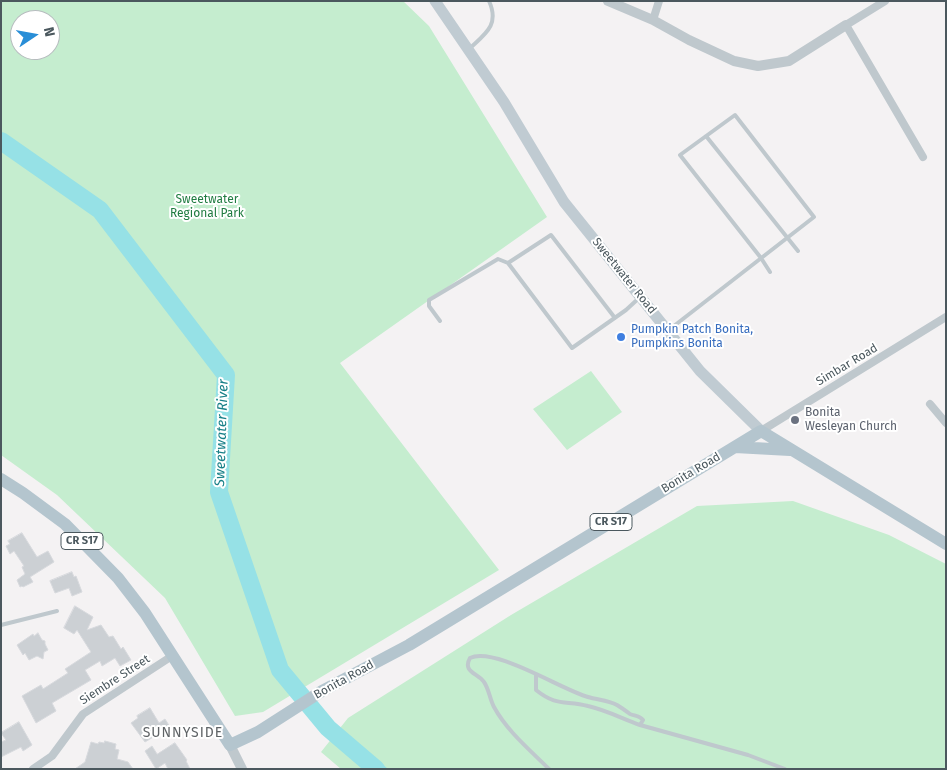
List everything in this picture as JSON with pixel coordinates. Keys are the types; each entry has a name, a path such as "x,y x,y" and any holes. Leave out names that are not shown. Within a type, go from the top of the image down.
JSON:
{"main road":[{"name":"Sweetwater Road","path":"435,1 504,102 564,202 700,371 760,431 946,544"},
{"name":"Bonita Road","path":"230,745 258,732 322,691 410,644 760,431"},
{"path":"735,447 792,450"},
{"name":"CR S17","path":"1,480 23,493 64,524 118,578 145,613 230,745"}],"street":[{"path":"608,1 653,20 734,62 758,66 789,61 885,1"},
{"path":"653,20 659,1"},
{"path":"846,25 923,157"},
{"name":"Simbar Road","path":"760,431 946,317"},
{"path":"930,404 946,423"},
{"name":"Siembre Street","path":"32,769 52,756 83,714 172,656"},
{"path":"230,745 242,769"}],"lane":[{"path":"468,49 491,28 494,15 489,1"},
{"path":"668,331 761,258 814,217 735,115 680,155 761,258 770,272"},
{"path":"706,136 798,251"},
{"path":"508,262 551,235 615,318"},
{"path":"440,321 429,306 430,300 498,259 508,262 572,348 615,318 640,297"},
{"path":"1,625 58,611"},
{"path":"549,769 505,725 493,706 485,683 469,670 468,662 470,658 477,656 491,658 528,670 587,697 616,705 642,718 644,720 640,726"},
{"path":"536,674 536,690 558,703 588,706 640,726 748,755 785,769"}],"green space":[{"name":"Sweetwater Regional Park","path":"1,1 403,1 429,26 547,217 340,363 499,570 263,712 235,716 165,598 57,495 1,455"},
{"path":"591,371 622,412 567,450 533,409"},
{"path":"793,501 889,535 946,564 946,769 341,769 321,752 348,718 511,615 697,506"}],"water":[{"path":"348,735 388,769 380,769 345,739"}],"building":[{"path":"22,533 37,557 48,551 54,562 30,577 33,582 20,587 17,580 25,574 22,567 24,566 14,551 10,554 6,546 10,544 8,541"},
{"path":"72,572 74,577 76,576 82,592 72,596 69,588 55,593 50,581"},
{"path":"75,606 93,617 87,630 101,625 109,637 113,636 121,649 123,647 131,660 120,666 115,658 102,666 100,661 85,670 91,680 52,703 56,711 36,723 22,696 41,685 43,689 68,673 65,669 91,652 77,630 74,634 64,628"},
{"path":"38,633 42,640 45,641 48,650 44,652 43,659 37,656 29,660 25,653 23,655 17,645 33,634 34,636"},
{"path":"150,708 159,723 165,719 170,727 145,742 131,723 138,718 137,716"},
{"path":"19,722 32,745 23,751 21,747 1,757 1,742 6,740 1,733"},
{"path":"105,741 116,744 115,749 119,750 117,759 128,762 133,769 75,769 85,762 91,742 98,744"},
{"path":"175,743 187,760 190,769 168,769 165,763 156,769 145,751 152,746 157,754"}],"waterway":[{"name":"Sweetwater River","path":"1,141 100,210 226,375 219,492 280,670 328,728 376,769"}],"place":[{"name":"Pumpkin Patch Bonita, Pumpkins Bonita","path":"621,337"},
{"name":"Bonita Wesleyan Church","path":"795,420"}],"district":[{"name":"SUNNYSIDE","path":"183,733"}]}
